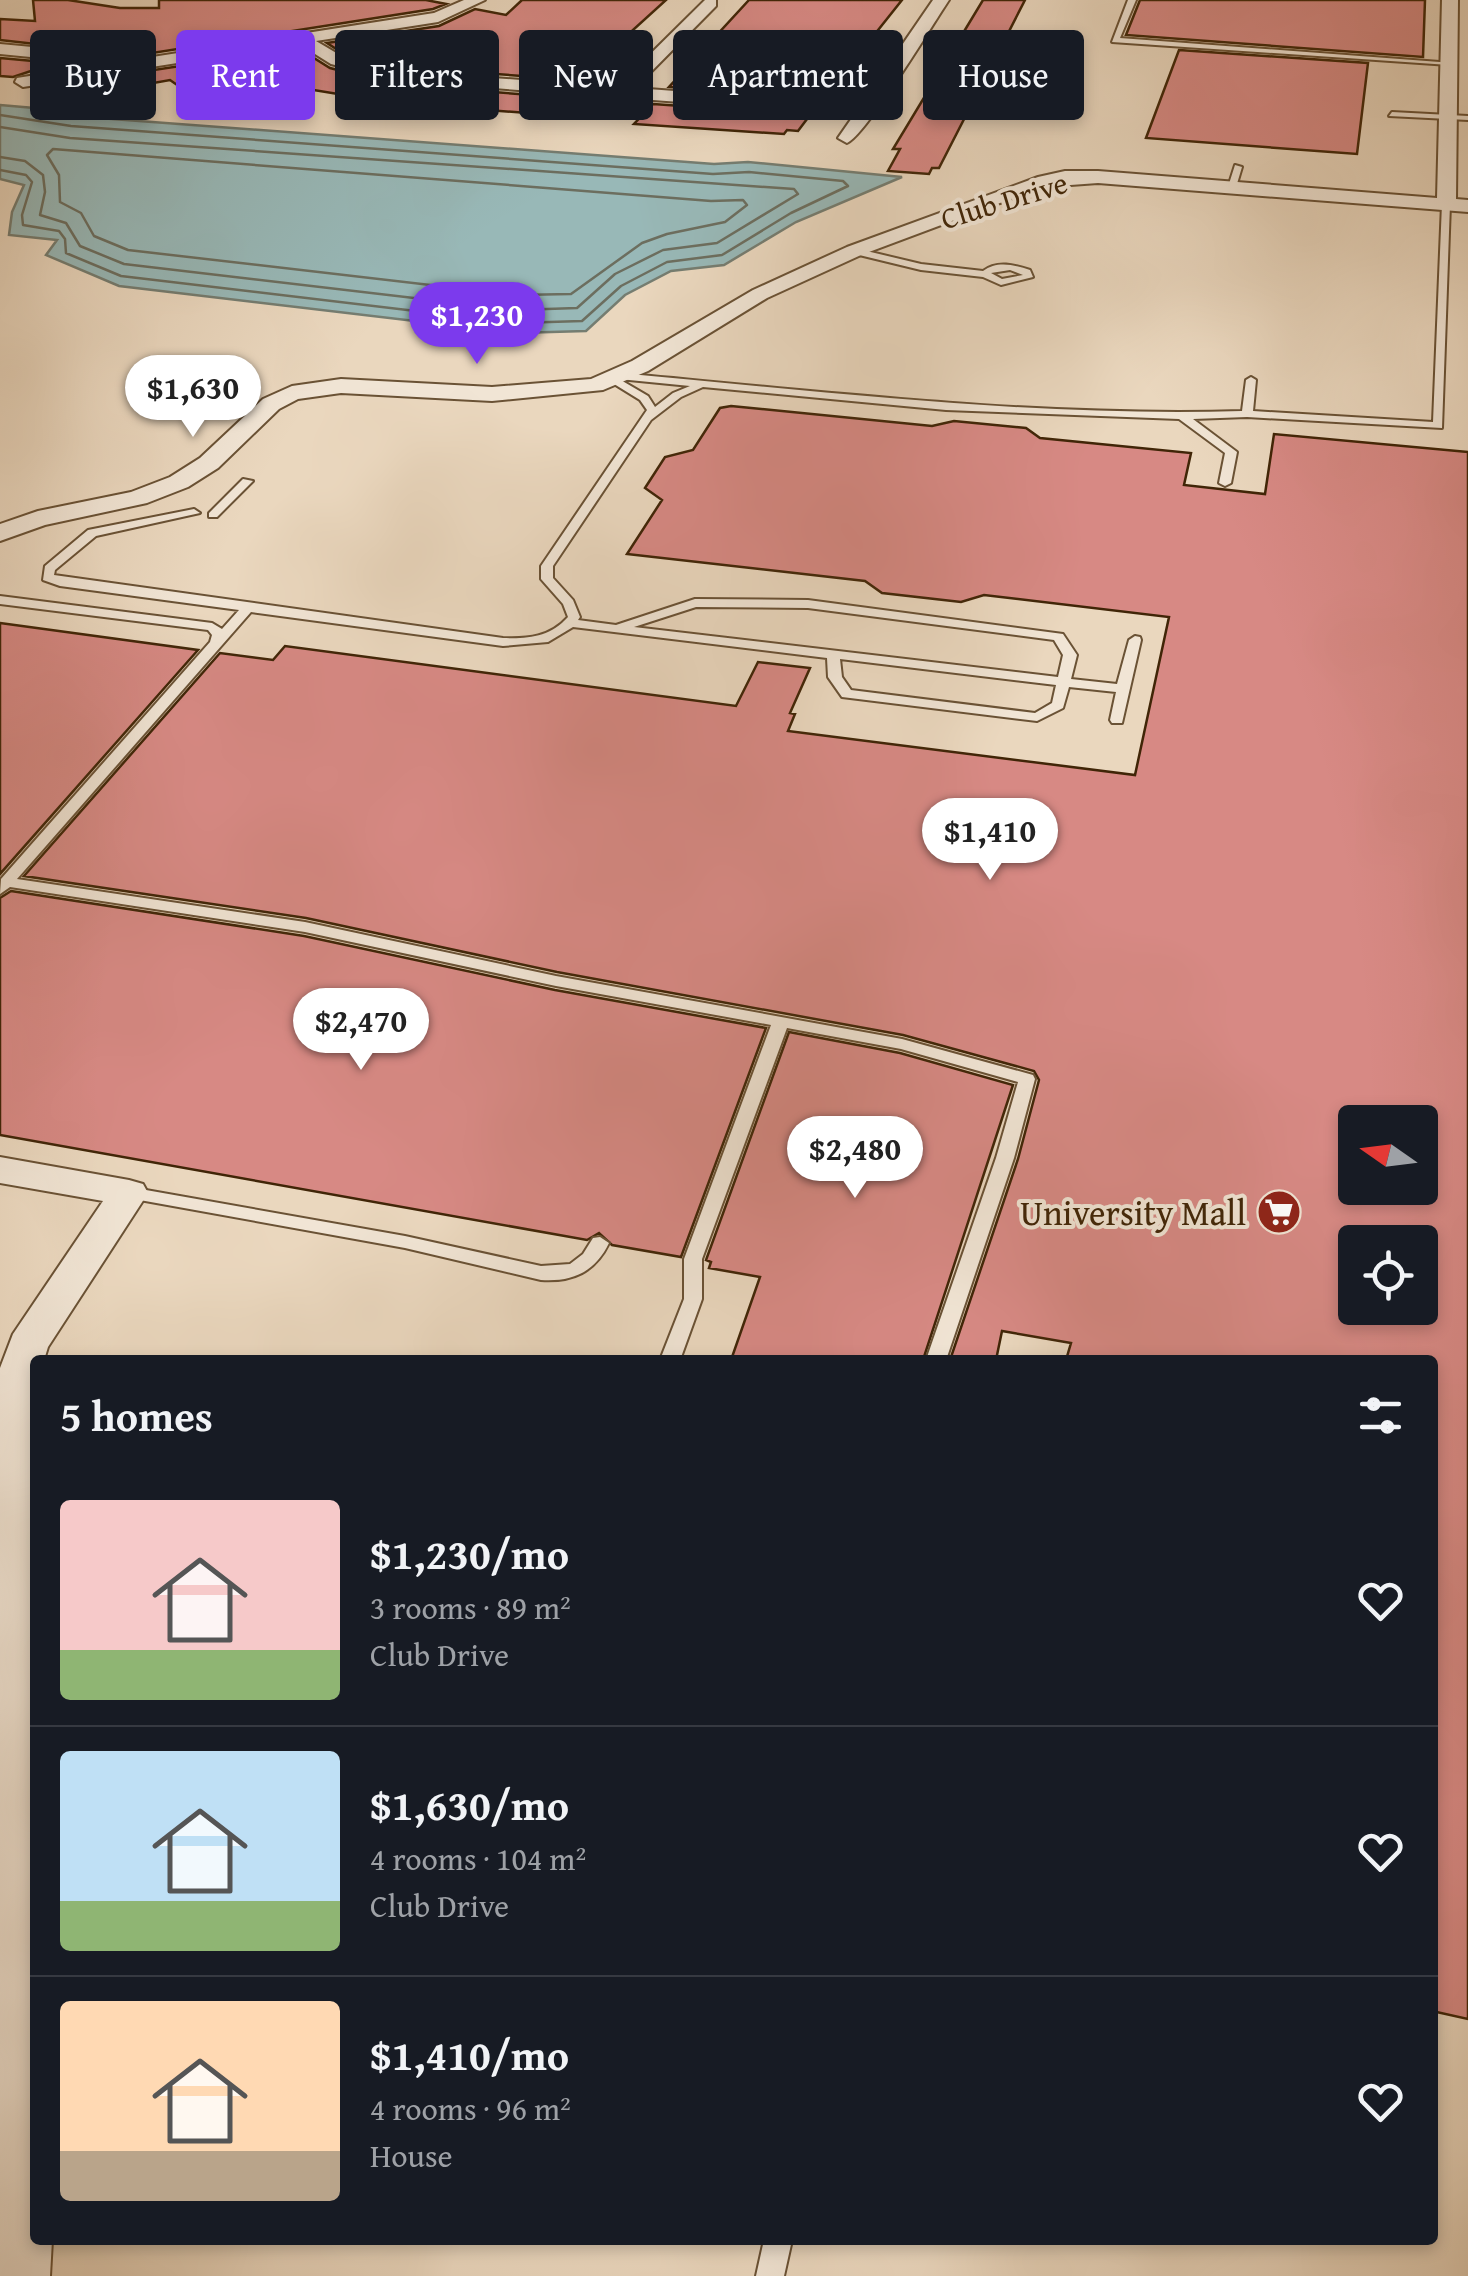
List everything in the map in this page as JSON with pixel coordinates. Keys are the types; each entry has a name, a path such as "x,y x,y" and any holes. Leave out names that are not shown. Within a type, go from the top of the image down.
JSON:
{"street":[{"path":"315,38 438,18 477,0"},
{"path":"903,59 941,0"},
{"path":"1446,204 1450,0"},
{"path":"653,59 710,2"},
{"path":"315,47 337,61 399,76 519,85"},
{"path":"0,49 30,52"},
{"path":"23,82 30,81"},
{"path":"848,138 862,120"},
{"name":"Club Drive","path":"0,533 38,519 138,498 179,482 209,463 271,404 292,393 324,386 497,404 567,396 615,378 738,305 854,251 1050,180 1098,176 1235,177 1468,206"},
{"path":"0,1170 130,1194 28,1344 14,1391 28,2146 20,2276"}],"lane":[{"path":"1132,0 1116,40 1449,62"},
{"path":"1392,114 1468,118"},
{"path":"615,378 946,407 1182,416 1247,414 1438,426 1446,204"},
{"path":"854,251 921,267 986,274"},
{"path":"615,378 644,398 652,410 650,417"},
{"path":"1247,414 1252,380"},
{"path":"570,624 572,610 547,579 547,566 650,417 677,395 695,386 715,384"},
{"path":"1182,416 1232,452 1225,482"},
{"path":"212,516 247,480"},
{"path":"194,513 92,533 49,569 47,578 504,642 542,639 570,624 1124,689"},
{"path":"0,600 212,627 219,634 214,652"},
{"path":"618,628 695,604 808,604 1058,637 1070,655 1058,706 1037,717 848,694 835,677 833,654"},
{"path":"3,886 249,606"},
{"path":"1117,720 1135,640"},
{"path":"3,886 305,927 556,981 902,1044 1027,1079 1005,1158 938,1355"},
{"path":"672,1355 693,1299 693,1260 780,1024"},
{"path":"130,1194 405,1242 541,1273 581,1268 600,1243"},
{"path":"770,2276 777,2245"}],"water":[{"path":"0,105 30,108 30,120 126,120 714,164 748,162 902,177 796,222 724,265 671,271 625,295 586,331 516,333 119,286 46,255 57,240 9,235 12,212 24,185 0,179"}],"building":[{"path":"33,0 68,0 120,8 159,8 159,0 426,0 446,4 299,30 176,30 176,49 156,52 156,30 30,30 30,43 0,40 0,19 35,21"},
{"path":"522,0 666,0 633,30 519,30 519,76 499,74 499,30 413,30 439,26 475,9 506,15"},
{"path":"749,0 902,0 878,30 721,30"},
{"path":"983,0 1025,0 1010,30 965,30"},
{"path":"1140,0 1425,0 1423,57 1126,35"},
{"path":"1179,50 1368,63 1357,154 1146,138"},
{"path":"0,58 30,61 30,71 0,76"},
{"path":"315,59 335,69 335,94 315,90"},
{"path":"176,67 176,84 170,80 156,83 156,70"},
{"path":"499,92 519,94 519,112 499,111"},
{"path":"923,99 923,120 964,120 939,168 932,168 929,174 888,171 900,149 893,149"},
{"path":"653,104 673,105 673,120 806,120 798,131 787,130 784,134 634,124 638,120 653,120"},
{"name":"University Mall","path":"731,406 932,426 954,421 1026,428 1040,438 1191,453 1184,485 1265,494 1274,434 1468,452 1468,2019 1438,2012 1438,1355 1067,1355 1071,1343 1002,1331 997,1355 952,1355 1018,1159 1039,1080 1034,1071 903,1035 557,972 306,918 24,876 220,653 273,660 285,646 736,706 758,662 810,668 790,713 795,714 788,731 1135,775 1169,617 984,595 961,602 882,593 865,581 627,554 662,500 645,488 665,457 693,450 720,408"},
{"path":"0,623 198,650 0,874"},
{"path":"11,891 304,936 555,990 766,1028 681,1257 612,1245 599,1233 587,1240 0,1135 0,898"},
{"path":"789,1032 900,1053 1013,1085 925,1355 733,1355 760,1277 709,1268 711,1262 706,1260"}],"place":[{"name":"University Mall","path":"1279,1212"}]}
